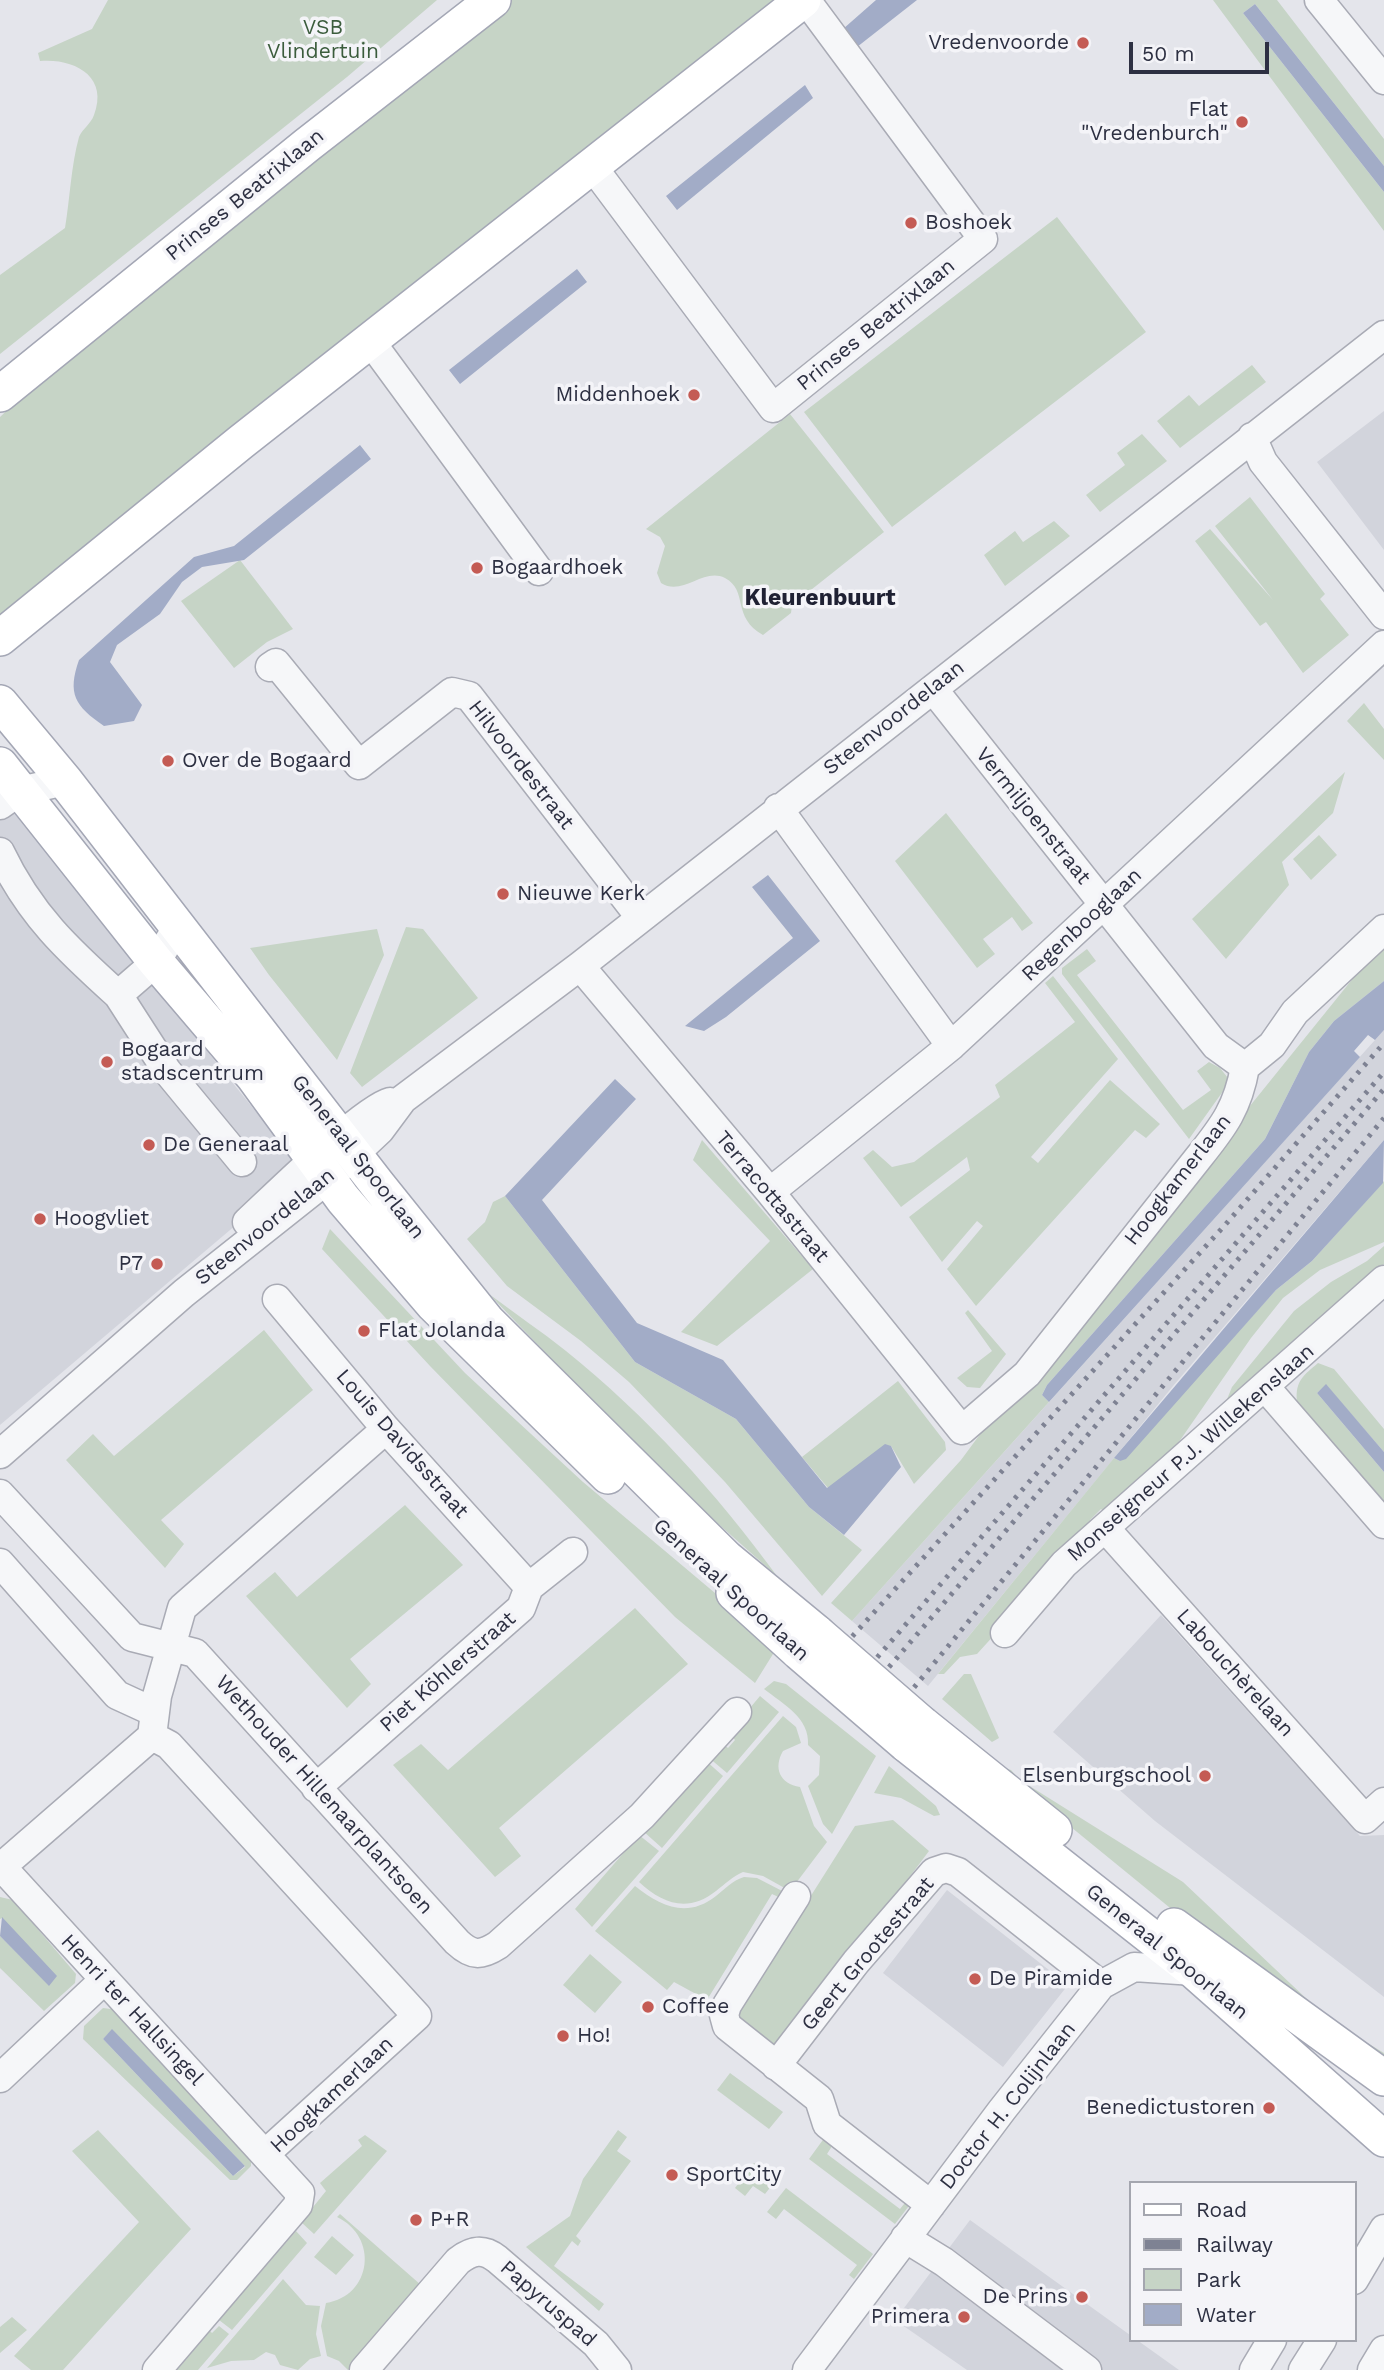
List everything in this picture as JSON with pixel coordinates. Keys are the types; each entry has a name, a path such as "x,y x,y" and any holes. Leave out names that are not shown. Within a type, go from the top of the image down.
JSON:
{"main road":[{"name":"Prinses Beatrixlaan","path":"0,394 307,145 494,0"},
{"name":"Prinses Beatrixlaan","path":"0,638 219,459 805,0"},
{"name":"Generaal Spoorlaan","path":"0,703 65,780 487,1321 808,1642"},
{"name":"Generaal Spoorlaan","path":"7,787 254,1077 343,1199 434,1305 591,1460 1194,1971 1384,2139"},
{"name":"Generaal Spoorlaan","path":"914,1734 1384,2078"}],"street":[{"name":"Prinses Beatrixlaan","path":"592,166 773,408 983,239 805,0"},
{"path":"1319,0 1384,80"},
{"name":"Steenvoordelaan","path":"0,1454 322,1169 348,1145 384,1104 403,1099 580,967 778,808 1384,335"},
{"path":"371,342 539,571"},
{"path":"1252,438 1264,463 1384,614"},
{"name":"Regenbooglaan","path":"770,1192 951,1046 1384,645"},
{"name":"Hilvoordestraat","path":"270,667 275,663 359,765 452,692 469,696 640,917"},
{"name":"Vermiljoenstraat","path":"933,689 1216,1046 1245,1067"},
{"name":"Generaal Spoorlaan","path":"7,787 65,780"},
{"path":"778,808 951,1046"},
{"path":"0,852 14,882 55,939 118,995 167,1070 242,1162"},
{"path":"118,995 156,962 178,926"},
{"path":"1245,1067 1272,1045 1295,1012 1384,929"},
{"name":"Terracottastraat","path":"580,967 770,1192 962,1430"},
{"name":"Hoogkamerlaan","path":"962,1430 1027,1374 1206,1149 1240,1097 1245,1067"},
{"name":"Monseigneur P.J. Willekenslaan","path":"1005,1633 1046,1582 1384,1280"},
{"name":"Louis Davidsstraat","path":"277,1299 386,1429 529,1587"},
{"path":"1266,1388 1384,1524"},
{"path":"0,1867 153,1724 169,1646 182,1608 386,1429"},
{"name":"Wethouder Hillenaarplantsoen","path":"0,1494 132,1637 195,1653 457,1942 474,1954 485,1953 498,1945 642,1816 737,1712"},
{"name":"Labouchèrelaan","path":"1105,1528 1375,1811"},
{"name":"Piet Köhlerstraat","path":"316,1788 521,1608 529,1587 573,1552"},
{"path":"0,1563 117,1695 153,1724"},
{"name":"Hoogkamerlaan","path":"153,1724 169,1745 417,2016 265,2154 298,2188 301,2201 157,2370"},
{"name":"Henri ter Hallsingel","path":"0,1867 265,2154"},
{"name":"Geert Grootestraat","path":"776,2066 826,2001 934,1872 946,1868 958,1872 1101,1985"},
{"name":"Doctor H. Colijnlaan","path":"796,1896 724,2011 729,2029 819,2099 827,2124 931,2205"},
{"name":"Doctor H. Colijnlaan","path":"807,2370 905,2238 1101,1985 1134,1967 1194,1971"},
{"path":"0,2078 104,1980"},
{"path":"1364,2270 1384,2229"},
{"path":"905,2238 936,2257 1087,2370"},
{"name":"Papyruspad","path":"364,2370 458,2262 470,2253 482,2251 497,2259 596,2344 611,2368"},
{"path":"1254,2370 1271,2342"},
{"path":"1303,2370 1321,2342"},
{"path":"1372,2370 1384,2350"}],"shaded area":[{"path":"1384,411 1384,550 1317,462"},
{"name":"Bogaard stadscentrum","path":"0,794 302,1169 0,1425"},
{"path":"1384,1030 1384,1140 1173,1386 928,1686 852,1621"},
{"name":"Elsenburgschool","path":"1161,1615 1360,1836 1384,1835 1384,1997 1155,1821 1053,1732"},
{"name":"De Piramide","path":"947,1890 1068,1985 1003,2067 883,1973"},
{"path":"970,2220 1128,2334 1128,2342 1140,2342 1179,2370 967,2370 895,2320"}],"green space":[{"name":"VSB Vlindertuin","path":"108,0 437,0 347,77 0,354 0,275 65,228 79,137 93,118 97,101 97,90 85,72 65,63 40,61 38,53 92,29"},
{"path":"512,0 782,0 0,627 0,417 63,357"},
{"path":"1213,0 1277,0 1384,139 1384,166 1255,4 1243,13 1384,192 1384,231"},
{"path":"1057,217 1146,332 892,527 804,412"},
{"path":"1252,365 1266,382 1180,448 1157,421 1189,395 1199,406"},
{"path":"790,414 884,532 792,605 791,613 763,635 747,620 737,590 725,578 709,576 677,587 661,583 657,573 665,546 660,537 646,529"},
{"path":"1142,434 1167,461 1100,512 1086,495 1125,465 1117,453"},
{"path":"1250,497 1325,594 1320,599 1349,635 1303,673 1266,622 1260,626 1195,541 1210,529 1273,600 1215,526"},
{"path":"1054,521 1070,536 1005,586 984,555 1015,531 1023,542"},
{"path":"240,560 293,629 267,642 234,668 181,601"},
{"path":"1364,703 1384,729 1384,760 1347,721"},
{"path":"1345,772 1333,813 1282,862 1289,885 1226,959 1192,919"},
{"path":"946,813 1033,923 1022,931 1012,917 983,939 995,954 977,968 895,861"},
{"path":"1319,835 1337,855 1311,880 1293,859"},
{"path":"406,927 423,929 478,998 362,1087 350,1073"},
{"path":"377,929 384,955 337,1060 250,948"},
{"path":"1384,940 1384,981 1334,1021 1309,1052 1265,1139 1047,1385 1042,1395 1049,1402 852,1621 831,1603 961,1460 1001,1406 1031,1377"},
{"path":"1087,949 1096,961 1077,975 1183,1110 1211,1090 1197,1071 1209,1062 1220,1068 1228,1078 1226,1087 1189,1139 1062,974 1062,968"},
{"path":"1053,976 1118,1059 1031,1157 1038,1163 1110,1080 1160,1124 1146,1138 1135,1130 976,1306 947,1269 983,1226 977,1221 942,1262 909,1217 970,1170 967,1157 901,1207 863,1158 873,1150 892,1167 914,1162 1000,1097 995,1085 1075,1022 1045,983"},
{"path":"702,1140 813,1269 717,1346 681,1332 770,1241 693,1160"},
{"path":"1384,1181 1384,1242 1320,1270 1283,1298 1251,1338 1174,1449 1106,1513 1101,1509 1090,1520 1094,1525 977,1654 960,1657 944,1674 938,1674 1114,1458 1120,1461 1276,1290 1312,1261"},
{"path":"505,1196 635,1362 736,1419 809,1507 862,1550 822,1596 725,1482 629,1382 581,1341 507,1286 467,1239 485,1222 493,1202"},
{"path":"330,1229 465,1373 583,1482 778,1646 755,1683 675,1617 430,1366 322,1249"},
{"path":"1384,1246 1384,1264 1313,1334 1219,1419 1232,1387 1294,1311 1331,1282 1367,1261"},
{"path":"489,1294 566,1351 652,1429 730,1515 777,1576 662,1474"},
{"path":"968,1310 1006,1354 980,1388 967,1387 957,1378 992,1351 965,1313"},
{"path":"264,1330 313,1390 161,1520 184,1544 165,1568 66,1460 93,1434 114,1456"},
{"path":"1318,1363 1334,1369 1384,1429 1384,1452 1326,1385 1317,1393 1384,1472 1384,1501 1297,1401 1299,1383"},
{"path":"898,1381 945,1442 946,1450 914,1484 891,1446 828,1488 802,1457"},
{"path":"405,1505 463,1565 350,1659 371,1684 347,1708 246,1596 275,1572 297,1597"},
{"path":"635,1608 688,1664 499,1828 521,1856 495,1877 393,1765 421,1744 448,1770"},
{"path":"964,1674 971,1674 999,1738 992,1742 942,1699"},
{"path":"774,1681 786,1684 876,1756 832,1834 823,1824 808,1786 819,1775 820,1756 808,1745 805,1727 800,1719 764,1689"},
{"path":"760,1696 779,1712 727,1773 708,1757 721,1742 728,1748 735,1740 729,1733"},
{"path":"783,1716 796,1727 801,1743 783,1751 779,1763 780,1774 788,1783 800,1787 814,1826 827,1842 790,1891 763,1876 743,1872 706,1898 686,1904 667,1900 648,1890 639,1882"},
{"path":"705,1760 723,1776 662,1848 643,1831"},
{"path":"995,1765 1011,1770 1020,1780 1183,1882 1328,2019 1384,2053 1384,2069 1262,1983"},
{"path":"889,1766 936,1806 940,1815 934,1816 901,1798 874,1793"},
{"path":"893,1820 929,1851 776,2055 735,2016 855,1826"},
{"path":"639,1835 659,1851 592,1927 575,1909"},
{"path":"744,1877 757,1878 788,1894 785,1900 772,1894 707,2000 674,1982 667,1990 595,1931 635,1886 664,1904 684,1908 705,1903"},
{"path":"0,1897 13,1900 76,1974 75,1983 44,2011 0,1968 0,1936 49,1985 2,1918 0,1919"},
{"path":"590,1954 622,1982 595,2013 563,1985"},
{"path":"103,2008 118,2010 251,2157 251,2166 237,2180 230,2180 83,2039 84,2026","holes":["112,2030 245,2166 233,2176 103,2039"]},
{"path":"730,2073 783,2112 769,2129 717,2090"},
{"path":"98,2130 191,2229 63,2370 31,2370 14,2356 139,2222 72,2151"},
{"path":"618,2130 627,2137 617,2151 631,2161 576,2236 581,2241 578,2246 572,2241 554,2266 604,2304 599,2311 526,2247 570,2216 583,2179"},
{"path":"365,2135 387,2151 314,2234 301,2222 326,2191 320,2183 362,2146 358,2140"},
{"path":"825,2137 834,2143 827,2154 900,2209 908,2199 912,2202 895,2224 809,2159"},
{"path":"754,2163 776,2180 765,2194 753,2186 745,2196 735,2188"},
{"path":"786,2188 873,2254 854,2279 849,2275 857,2265 784,2209 776,2219 767,2212"},
{"path":"340,2214 421,2285 348,2370 339,2361 327,2356 321,2326 326,2303 341,2298 353,2289 361,2278 365,2265 359,2238 350,2226 337,2217"},
{"path":"296,2231 307,2243 232,2330 219,2320"},
{"path":"332,2236 354,2255 336,2275 314,2257"},
{"path":"283,2279 306,2305 320,2306 316,2334 321,2356 310,2359 298,2370 280,2365 275,2355 266,2352 254,2360 231,2361 207,2368"},
{"path":"12,2317 27,2330 0,2353 0,2327"},
{"path":"219,2326 229,2334 198,2370 177,2370 210,2331 212,2333"}],"water":[{"path":"876,0 917,0 857,47 843,29"},
{"path":"1255,4 1384,166 1384,192 1243,13"},
{"path":"805,85 813,98 677,210 666,196"},
{"path":"577,269 587,282 460,384 449,370"},
{"path":"360,445 371,459 244,560 202,567 182,582 160,614 117,645 110,662 142,705 134,721 104,726 86,712 74,691 79,660 194,557 234,546"},
{"path":"768,875 820,941 726,1017 704,1031 685,1026 793,938 752,887"},
{"path":"1384,981 1384,1030 1375,1040 1368,1035 1354,1051 1360,1057 1049,1402 1042,1395 1047,1385 1265,1139 1309,1052 1334,1021"},
{"path":"615,1079 636,1099 542,1200 637,1323 723,1360 827,1488 885,1444 891,1446 901,1467 844,1535 809,1507 736,1419 635,1362 505,1196"},
{"path":"1384,1140 1383,1183 1312,1261 1276,1290 1126,1459 1120,1461 1114,1458"},
{"path":"1326,1384 1384,1452 1384,1472 1317,1393"},
{"path":"2,1917 57,1976 49,1986 0,1936"},
{"path":"112,2029 245,2166 233,2176 103,2039"}],"railway":[{"path":"810,1683 1225,1225 1384,1043"},
{"path":"836,1705 1384,1072"},
{"path":"848,1715 1384,1089"},
{"path":"874,1736 1384,1118"}],"place":[{"name":"Vredenvoorde","path":"1083,43"},
{"name":"Flat \"Vredenburch\"","path":"1242,122"},
{"name":"Boshoek","path":"911,223"},
{"name":"Middenhoek","path":"694,395"},
{"name":"Bogaardhoek","path":"477,568"},
{"name":"Over de Bogaard","path":"168,761"},
{"name":"Nieuwe Kerk","path":"503,894"},
{"name":"Bogaard stadscentrum","path":"107,1062"},
{"name":"De Generaal","path":"149,1145"},
{"name":"Hoogvliet","path":"40,1219"},
{"name":"P7","path":"157,1264"},
{"name":"Flat Jolanda","path":"364,1331"},
{"name":"Elsenburgschool","path":"1205,1776"},
{"name":"De Piramide","path":"975,1979"},
{"name":"Coffee","path":"648,2007"},
{"name":"Ho!","path":"563,2036"},
{"name":"Benedictustoren","path":"1269,2108"},
{"name":"SportCity","path":"672,2175"},
{"name":"P+R","path":"416,2220"},
{"name":"De Prins","path":"1082,2297"},
{"name":"Primera","path":"964,2317"}],"district":[{"name":"Kleurenbuurt","path":"820,598"}]}
